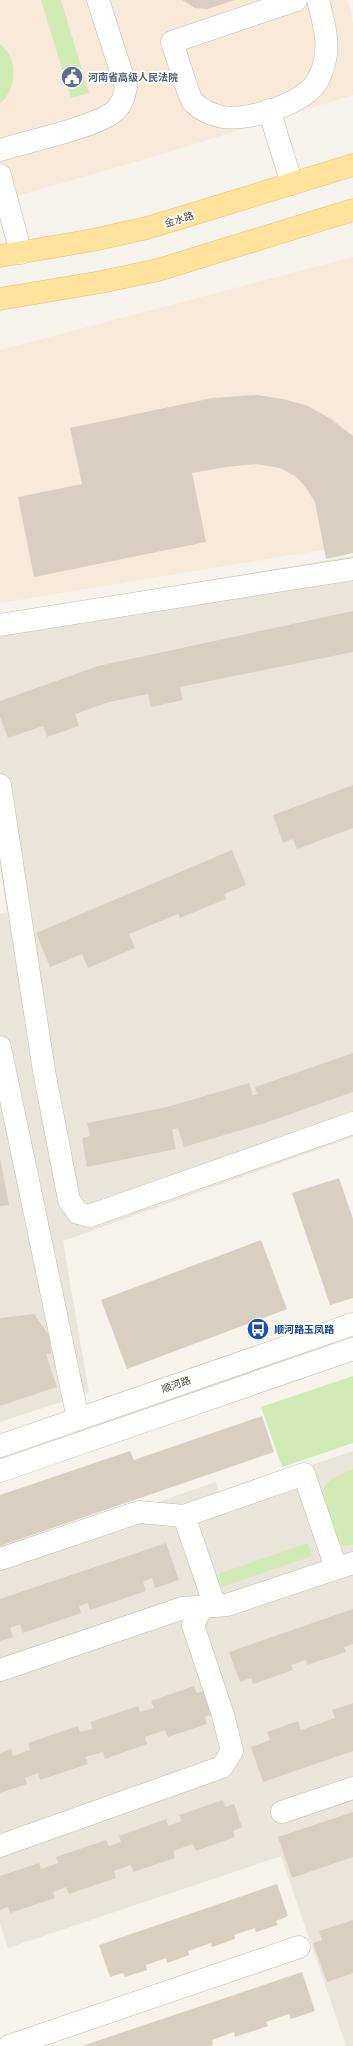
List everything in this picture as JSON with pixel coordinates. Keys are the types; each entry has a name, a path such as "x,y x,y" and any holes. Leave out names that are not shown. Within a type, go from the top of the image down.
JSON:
{"main road":[{"name":"金水路","path":"10,254 93,240 147,228 353,165"},
{"path":"0,299 101,282 158,270 353,210"}],"street":[{"path":"0,150 97,121 116,110 123,101 126,87 98,0"},
{"path":"296,0 172,42 192,101 208,113 223,117 246,117 270,110 304,94 318,81 324,61 327,36 318,0"},
{"path":"270,110 292,184"},
{"path":"0,176 10,254"},
{"path":"0,625 353,569"},
{"path":"0,785 44,1070 69,1200 78,1213 89,1216 353,1123"},
{"path":"0,1048 78,1419"},
{"name":"顺河路","path":"0,1446 353,1324"},
{"path":"0,1471 353,1349"},
{"path":"0,1559 139,1512 184,1516 304,1474 345,1565 227,1605 183,1608 0,1670"},
{"path":"184,1516 209,1606"},
{"path":"0,1846 222,1767 232,1751 223,1715 193,1626 209,1606"},
{"path":"282,1812 353,1788"},
{"path":"9,2046 300,1947"}],"shaded area":[{"path":"0,0 348,0 353,24 353,95 166,153 0,201"},
{"path":"353,257 353,545 0,603 0,350"},
{"path":"353,556 353,1137 63,1241 89,1393 0,1422 0,914 7,912 0,866 0,615"},
{"path":"353,1451 353,2046 346,2046 281,1856 8,1948 0,1924 0,1556 216,1482 221,1496"}],"green space":[{"path":"41,0 61,0 89,93 71,98"},
{"path":"0,44 10,57 14,74 10,90 0,104"},
{"path":"353,1376 353,1443 282,1467 261,1407"},
{"path":"353,1469 353,1545 342,1546 338,1541 322,1493 330,1480"},
{"path":"308,1543 312,1556 222,1587 218,1574"}],"building":[{"path":"182,0 235,0 207,9 195,8"},
{"path":"257,395 283,399 308,406 331,419 353,436 353,553 326,559 315,502 304,485 295,476 280,468 256,464 226,467 192,473 206,542 34,577 18,497 82,484 70,428 212,398"},
{"path":"353,611 353,652 180,687 183,700 151,707 148,694 109,702 75,714 79,726 47,737 43,726 8,738 0,717 0,701 98,666"},
{"path":"353,785 353,828 297,849 293,839 283,843 273,815"},
{"path":"232,850 246,885 224,894 226,899 180,918 178,914 129,934 135,948 88,968 82,954 50,967 36,933"},
{"path":"353,1053 353,1092 265,1123 184,1147 178,1128 172,1129 176,1149 87,1167 82,1138 90,1136 87,1123 167,1107 249,1083 253,1096 257,1094 255,1087"},
{"path":"0,1158 9,1205 0,1206"},
{"path":"339,1178 353,1219 353,1298 330,1305 292,1193"},
{"path":"261,1240 287,1309 127,1369 101,1300"},
{"path":"34,1314 49,1335 51,1354 46,1354 57,1387 0,1406 0,1318"},
{"path":"262,1416 274,1452 0,1546 0,1495 130,1451 134,1460"},
{"path":"166,1543 179,1580 155,1588 152,1578 143,1582 146,1591 90,1610 88,1603 79,1606 81,1613 23,1633 20,1624 10,1628 13,1637 0,1641 0,1599"},
{"path":"353,1609 353,1644 344,1647 346,1652 307,1665 306,1660 291,1665 293,1670 253,1684 251,1678 240,1682 229,1652"},
{"path":"194,1686 197,1693 206,1690 214,1714 205,1717 207,1724 168,1737 165,1730 145,1737 147,1744 105,1759 103,1752 85,1757 88,1764 40,1780 38,1773 25,1778 27,1784 0,1793 0,1753 11,1749 13,1756 30,1750 28,1743 78,1726 80,1732 93,1729 90,1722 138,1706 140,1712 154,1708 151,1701"},
{"path":"353,1703 353,1751 263,1782 251,1747 270,1740 267,1732 298,1721 301,1730 335,1718 332,1710"},
{"path":"223,1800 225,1807 234,1804 242,1827 233,1831 235,1837 196,1851 193,1844 173,1851 175,1858 133,1872 131,1865 114,1871 116,1878 69,1894 66,1887 53,1892 55,1898 10,1913 8,1907 0,1910 0,1876 39,1863 41,1869 58,1863 56,1857 106,1840 109,1846 121,1842 119,1836 166,1819 168,1826 182,1821 179,1815"},
{"path":"353,1812 353,1857 292,1878 278,1837"},
{"path":"277,1884 288,1916 276,1921 278,1925 256,1932 255,1928 234,1935 235,1939 212,1947 211,1943 188,1951 189,1955 167,1963 166,1958 146,1965 147,1970 125,1977 123,1973 110,1977 99,1945"},
{"path":"353,1920 353,1973 327,1982 313,1943 322,1940 319,1931"},
{"path":"302,1972 315,2011 291,2019 289,2014 266,2022 268,2026 235,2037 234,2032 212,2040 213,2045 209,2046 82,2046"}],"place":[{"name":"河南省高级人民法院","path":"72,77"},
{"name":"顺河路玉凤路","path":"258,1329"}]}
